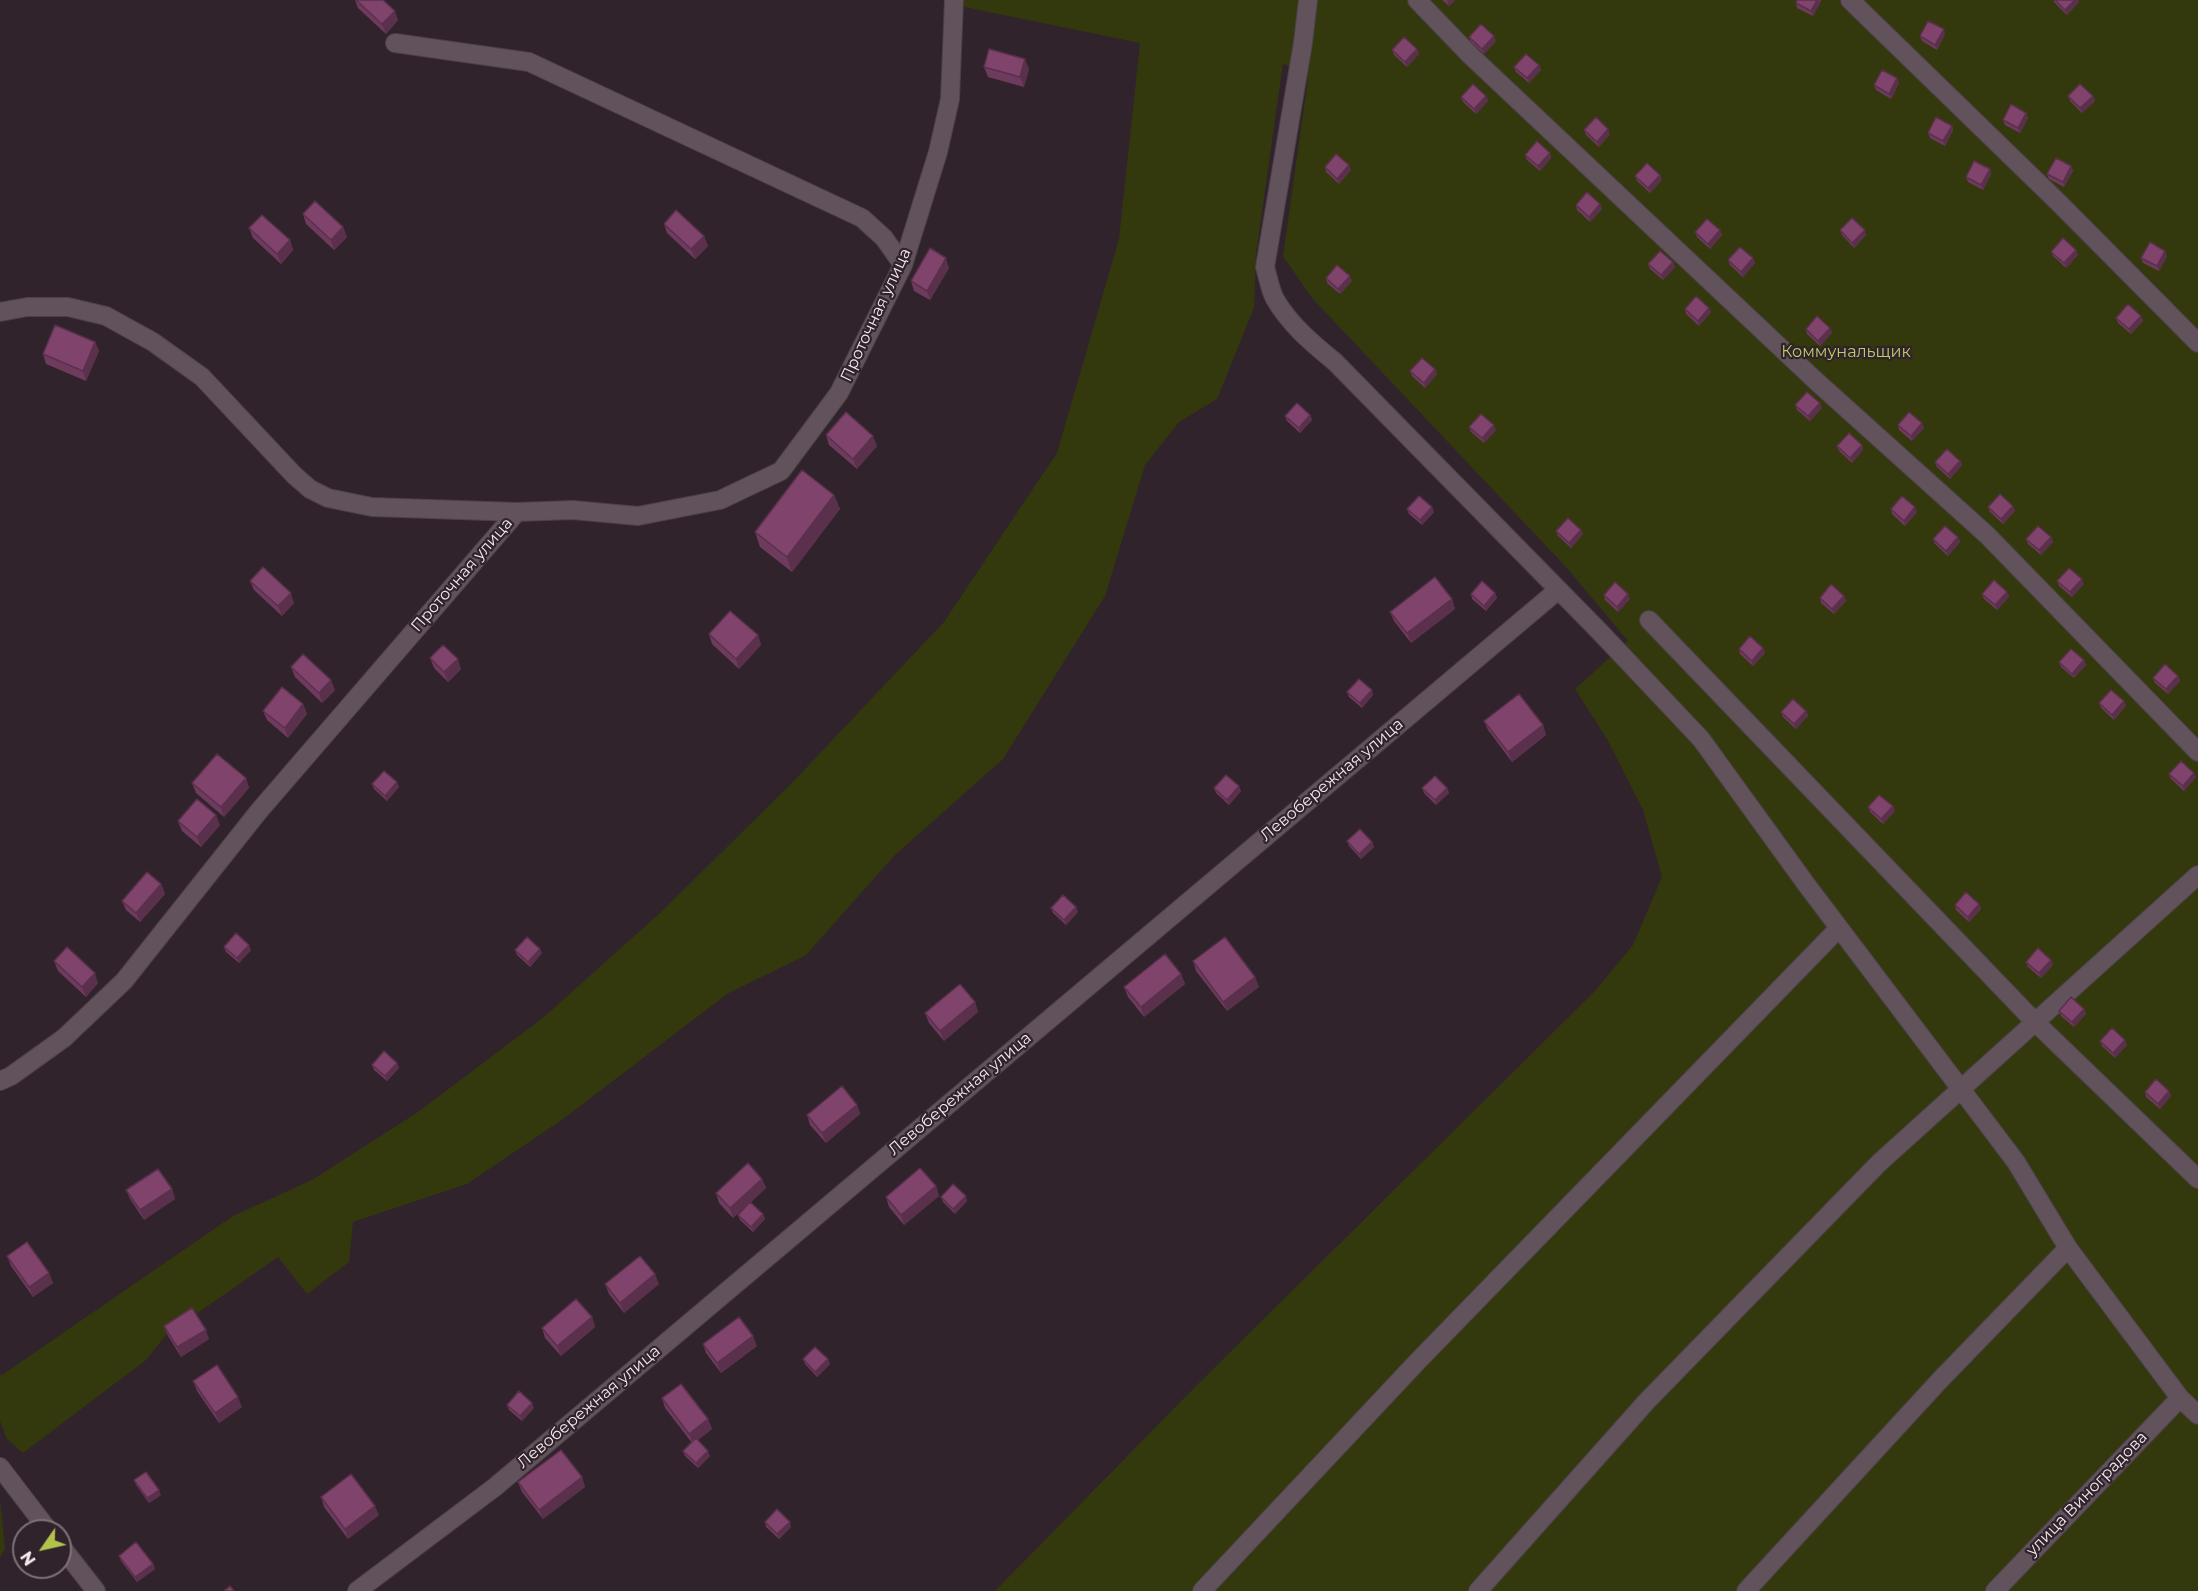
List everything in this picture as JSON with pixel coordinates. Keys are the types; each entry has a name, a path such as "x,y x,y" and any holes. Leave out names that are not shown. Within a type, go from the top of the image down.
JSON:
{"street":[{"name":"Проточная улица","path":"0,1081 64,1038 124,981 258,811 517,512 573,510 638,516 720,500 781,471 839,393 903,265 938,152 950,99 954,0"},
{"path":"1308,0 1304,43 1265,267 1274,297 1287,316 1308,339 1335,362 1701,739 1960,1091 2016,1162 2068,1248 2180,1398 2198,1415"},
{"path":"1417,0 1471,56 1816,381 1987,535 2198,752"},
{"path":"1850,0 2058,202 2198,343"},
{"path":"395,43 529,62 862,218 884,238 903,265"},
{"path":"0,312 27,307 68,307 106,316 153,342 202,377 294,475 310,489 328,498 372,507 517,512"},
{"name":"Левобережная улица","path":"357,1591 495,1487 1558,590"},
{"path":"1649,620 2035,1022 2198,1179"},
{"path":"1478,1591 1647,1401 1879,1163 2198,875"},
{"path":"1202,1591 1417,1362 1839,928"},
{"path":"1746,1591 1941,1379 2068,1248"},
{"name":"улица Виноградова","path":"1995,1591 2180,1398"},
{"path":"0,1467 40,1519"},
{"path":"72,1560 96,1591"}],"green space":[{"name":"Коммунальщик","path":"945,0 2198,0 2198,1591 995,1591 1196,1386 1596,990 1633,945 1662,877 1643,810 1607,739 1575,689 1628,641 1566,567 1312,298 1283,256 1308,79 1283,63 1256,254 1254,308 1217,399 1179,422 1145,465 1105,596 1003,759 894,856 806,955 727,994 563,1119 467,1184 353,1222 349,1262 307,1294 278,1257 166,1335 146,1360 23,1453 7,1439 0,1421 0,1374 2,1375 233,1216 312,1180 418,1112 544,1017 660,913 791,784 944,622 1057,453 1119,239 1140,43 945,3"},
{"path":"0,1498 5,1549 0,1558"}],"building":[{"path":"356,0 383,0 395,11 382,24"},
{"path":"1797,0 1817,0 1811,11 1796,3"},
{"path":"2055,0 2075,0 2065,10"},
{"path":"1928,21 1944,29 1935,45 1920,36"},
{"path":"1481,24 1494,36 1482,49 1469,37"},
{"path":"1404,37 1417,49 1405,62 1392,50"},
{"path":"989,49 1025,59 1020,77 984,67"},
{"path":"1526,54 1539,65 1527,78 1514,67"},
{"path":"1882,70 1897,78 1889,94 1874,85"},
{"path":"1473,84 1486,96 1474,109 1461,97"},
{"path":"2080,84 2093,96 2080,108 2068,96"},
{"path":"2011,104 2026,113 2018,128 2003,120"},
{"path":"1596,117 1608,129 1597,142 1584,130"},
{"path":"1936,117 1952,126 1943,141 1928,133"},
{"path":"1537,141 1550,153 1538,166 1525,155"},
{"path":"1336,154 1349,165 1337,179 1325,167"},
{"path":"2056,158 2071,166 2063,182 2047,174"},
{"path":"1974,161 1990,169 1981,185 1966,177"},
{"path":"1647,163 1660,175 1648,188 1635,176"},
{"path":"1587,192 1600,204 1589,217 1576,205"},
{"path":"315,201 343,227 331,240 303,214"},
{"path":"676,210 704,236 691,249 664,224"},
{"path":"262,215 290,240 277,254 249,228"},
{"path":"1852,218 1865,230 1852,243 1840,230"},
{"path":"1707,219 1720,230 1708,244 1695,232"},
{"path":"2063,238 2076,250 2064,263 2051,252"},
{"path":"2150,242 2165,251 2157,266 2141,258"},
{"path":"1740,247 1753,258 1741,272 1728,260"},
{"path":"930,248 946,258 927,291 911,281"},
{"path":"1660,251 1673,262 1661,275 1648,264"},
{"path":"1337,265 1350,276 1338,289 1326,278"},
{"path":"1696,296 1709,308 1698,321 1685,309"},
{"path":"2128,304 2141,316 2129,329 2116,318"},
{"path":"1817,316 1830,328 1818,341 1806,329"},
{"path":"55,325 95,342 83,371 43,354"},
{"path":"1422,358 1435,369 1424,383 1410,371"},
{"path":"1807,392 1820,403 1808,416 1795,405"},
{"path":"1297,403 1310,415 1299,428 1285,416"},
{"path":"846,412 873,436 853,459 826,435"},
{"path":"1909,412 1922,423 1911,436 1898,425"},
{"path":"1481,414 1494,425 1482,438 1469,427"},
{"path":"1849,433 1862,445 1850,458 1837,446"},
{"path":"1947,449 1960,461 1948,474 1935,462"},
{"path":"802,470 834,495 787,557 755,532"},
{"path":"2000,494 2013,506 2001,519 1988,507"},
{"path":"1419,496 1432,507 1420,520 1407,509"},
{"path":"1902,496 1915,507 1904,521 1891,509"},
{"path":"1568,518 1581,530 1569,543 1556,531"},
{"path":"1945,526 1958,537 1946,551 1933,539"},
{"path":"2038,526 2051,537 2039,550 2026,539"},
{"path":"263,567 291,593 278,606 250,581"},
{"path":"2069,568 2082,579 2070,592 2057,581"},
{"path":"1435,577 1452,599 1407,633 1390,612"},
{"path":"1994,580 2007,592 1995,605 1982,594"},
{"path":"1482,581 1495,593 1484,606 1471,594"},
{"path":"1615,582 1628,594 1617,607 1604,595"},
{"path":"1831,584 1844,596 1832,609 1820,598"},
{"path":"730,611 758,635 736,659 709,634"},
{"path":"1750,636 1763,648 1752,661 1739,649"},
{"path":"443,645 458,659 444,672 430,658"},
{"path":"2071,649 2084,660 2072,674 2059,662"},
{"path":"303,654 331,680 319,693 291,667"},
{"path":"2165,664 2178,676 2166,689 2153,678"},
{"path":"1359,679 1372,690 1360,703 1347,692"},
{"path":"282,687 303,704 285,728 263,711"},
{"path":"2111,690 2124,701 2112,715 2099,703"},
{"path":"1519,694 1543,725 1508,752 1484,721"},
{"path":"1793,699 1806,711 1794,724 1781,712"},
{"path":"217,754 246,778 221,807 192,783"},
{"path":"2181,761 2194,773 2183,786 2169,774"},
{"path":"384,771 397,782 385,796 372,784"},
{"path":"1226,775 1239,786 1227,800 1214,788"},
{"path":"1435,776 1447,788 1435,800 1422,788"},
{"path":"1879,795 1893,806 1881,819 1868,807"},
{"path":"197,799 216,815 197,837 178,821"},
{"path":"1360,829 1372,842 1359,854 1347,841"},
{"path":"147,872 161,884 136,913 122,901"},
{"path":"1966,892 1979,904 1968,917 1955,905"},
{"path":"1063,895 1076,907 1064,920 1051,908"},
{"path":"236,933 249,945 237,958 224,947"},
{"path":"527,937 540,949 528,962 515,950"},
{"path":"1225,937 1255,977 1223,1002 1193,961"},
{"path":"67,947 95,973 82,987 54,961"},
{"path":"2038,948 2051,960 2039,973 2026,962"},
{"path":"1165,954 1181,974 1141,1007 1124,987"},
{"path":"960,984 975,1002 940,1031 925,1013"},
{"path":"2071,997 2084,1009 2072,1022 2059,1011"},
{"path":"2112,1028 2125,1040 2113,1053 2100,1041"},
{"path":"384,1051 397,1063 385,1076 372,1065"},
{"path":"2156,1079 2169,1091 2158,1104 2145,1092"},
{"path":"842,1086 857,1105 822,1133 807,1115"},
{"path":"748,1163 762,1179 730,1208 716,1193"},
{"path":"920,1168 936,1186 901,1215 886,1197"},
{"path":"158,1169 172,1189 140,1210 126,1190"},
{"path":"953,1184 966,1196 953,1209 941,1197"},
{"path":"750,1202 763,1214 751,1227 738,1215"},
{"path":"27,1242 49,1273 29,1287 7,1256"},
{"path":"640,1256 655,1274 620,1303 605,1284"},
{"path":"576,1299 592,1317 557,1346 542,1328"},
{"path":"192,1308 206,1330 177,1347 164,1326"},
{"path":"739,1317 753,1336 717,1363 703,1344"},
{"path":"815,1347 828,1359 815,1372 803,1359"},
{"path":"217,1365 238,1397 215,1413 193,1381"},
{"path":"681,1384 708,1419 689,1434 662,1398"},
{"path":"519,1391 532,1403 520,1416 507,1405"},
{"path":"696,1438 708,1451 696,1463 683,1451"},
{"path":"561,1450 582,1477 539,1510 518,1482"},
{"path":"146,1472 159,1490 147,1498 134,1480"},
{"path":"351,1474 375,1506 345,1529 321,1497"},
{"path":"777,1509 790,1522 777,1534 765,1522"},
{"path":"136,1542 153,1564 135,1577 119,1556"},
{"path":"230,1586 234,1591 224,1591"}]}
